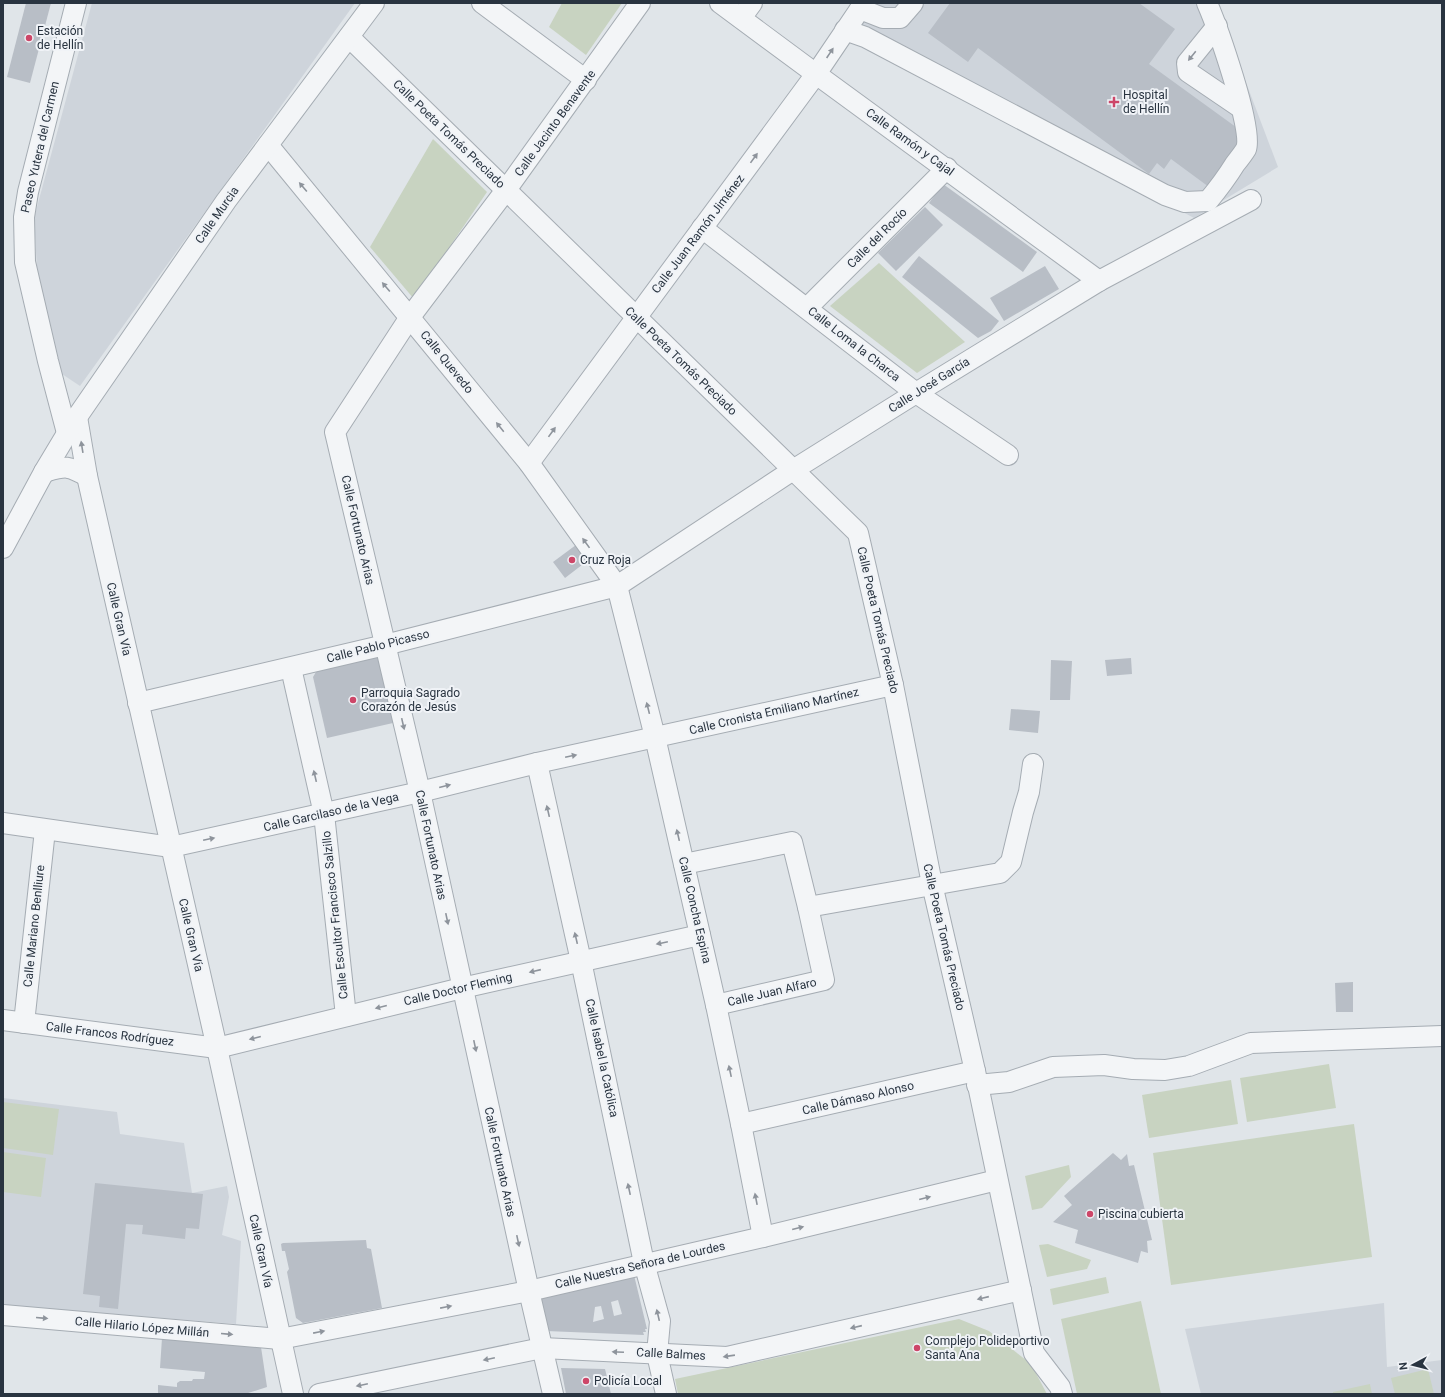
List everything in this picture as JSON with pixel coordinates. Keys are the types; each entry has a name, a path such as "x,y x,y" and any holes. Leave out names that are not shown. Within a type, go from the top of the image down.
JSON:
{"street":[{"name":"Paseo Yutera del Carmen","path":"72,425 46,354 25,262 24,218 28,192 76,3"},
{"name":"Calle Murcia","path":"3,548 44,472 72,425 226,201 374,3"},
{"path":"482,3 586,80"},
{"name":"Calle Jacinto Benavente","path":"410,318 506,190 640,3"},
{"name":"Calle Ramón y Cajal","path":"720,3 746,10 816,74 947,168 1099,281"},
{"path":"862,6 883,18 900,18 913,3"},
{"path":"845,30 865,37 1165,195 1185,202 1208,201 1221,186 1246,148 1247,129 1216,26 1207,3"},
{"name":"Calle Juan Ramón Jiménez","path":"529,463 816,74 862,6"},
{"path":"1216,26 1187,63 1188,72 1241,108"},
{"name":"Calle Poeta Tomás Preciado","path":"349,37 858,533 893,685 932,884 976,1078 1034,1353 1060,1386 1062,1394"},
{"name":"Calle Quevedo","path":"268,145 529,463 617,586"},
{"name":"Calle del Rocío","path":"807,308 947,168"},
{"name":"Calle José García","path":"617,586 793,470 1099,281 1251,200"},
{"name":"Calle Loma la Charca","path":"702,228 916,393 1008,456"},
{"name":"Calle Fortunato Arias","path":"410,318 334,432 420,792 528,1291 553,1394"},
{"name":"Calle Gran Vía","path":"72,425 87,476 217,1048 293,1394"},
{"path":"44,472 61,467 71,467 87,476"},
{"name":"Calle Pablo Picasso","path":"138,703 385,645 617,586"},
{"name":"Calle Concha Espina","path":"617,586 655,737 716,1005 763,1237"},
{"name":"Calle Escultor Francisco Salzillo","path":"290,668 324,814 346,1016"},
{"name":"Calle Cronista Emiliano Martínez","path":"655,737 893,685"},
{"name":"Calle Garcilaso de la Vega","path":"3,823 171,847 324,814 537,763 655,737"},
{"name":"Calle Isabel la Católica","path":"537,763 581,961 644,1263 660,1321 657,1354 666,1394"},
{"path":"808,907 1000,873 1011,862 1029,792 1032,764"},
{"name":"Calle Mariano Benlliure","path":"24,1023 45,830"},
{"name":"Calle Juan Alfaro","path":"684,864 792,842 808,907 824,980 716,1005"},
{"name":"Calle Doctor Fleming","path":"217,1048 462,988 700,935"},
{"name":"Calle Francos Rodríguez","path":"3,1020 217,1048"},
{"name":"Calle Dámaso Alonso","path":"741,1124 976,1078 1009,1082 1053,1067 1104,1065 1133,1069 1165,1070 1189,1066 1251,1043 1442,1036"},
{"name":"Calle Nuestra Señora de Lourdes","path":"280,1339 528,1291 644,1263 763,1237 997,1180"},
{"name":"Calle Balmes","path":"319,1394 542,1348 726,1357 1021,1290"},
{"name":"Calle Hilario López Millán","path":"3,1315 280,1339"}],"shaded area":[{"path":"92,3 355,3 80,386 59,372 37,269 34,218"},
{"name":"Hospital de Hellín","path":"873,3 1216,3 1278,167 1194,218 851,36"},
{"path":"3,1098 117,1112 120,1134 184,1143 192,1193 227,1186 229,1197 222,1235 241,1241 236,1324 3,1305"},
{"path":"1384,1303 1387,1367 1442,1360 1442,1394 1201,1394 1185,1329"}],"green space":[{"path":"562,3 622,3 586,55 549,27"},
{"path":"433,139 487,192 414,299 370,247"},
{"path":"879,263 965,342 917,373 830,306"},
{"path":"1329,1064 1336,1108 1247,1122 1240,1078"},
{"path":"1231,1080 1238,1124 1149,1138 1142,1095"},
{"path":"3,1102 59,1109 53,1155 3,1148"},
{"path":"1354,1124 1372,1257 1171,1285 1153,1153"},
{"path":"3,1152 46,1158 41,1197 3,1192"},
{"path":"1069,1165 1071,1177 1042,1208 1032,1210 1025,1176"},
{"path":"1048,1244 1091,1260 1087,1269 1047,1277 1039,1245"},
{"path":"1106,1277 1109,1293 1053,1305 1050,1289"},
{"path":"1141,1301 1161,1394 1077,1394 1061,1319"},
{"name":"Complejo Polideportivo Santa Ana","path":"959,1319 989,1331 1031,1364 1047,1394 678,1394 675,1379"},
{"path":"1428,1369 1434,1394 1395,1394 1391,1378"},
{"path":"1370,1384 1372,1394 1333,1394 1333,1392"}],"building":[{"name":"Estación de Hellín","path":"26,3 51,3 30,83 7,77"},
{"name":"Hospital de Hellín","path":"950,3 1139,3 1175,29 1149,64 1240,130 1240,144 1209,187 1171,159 1164,169 1157,163 1149,174 978,48 968,62 928,33"},
{"path":"943,184 1037,252 1023,272 929,203"},
{"path":"925,207 943,225 896,271 878,253"},
{"path":"919,256 999,321 991,331 978,338 902,277"},
{"path":"1045,266 1059,289 1004,321 990,298"},
{"name":"Cruz Roja","path":"580,542 591,558 565,578 553,562"},
{"name":"Parroquia Sagrado Corazón de Jesús","path":"378,656 393,723 327,738 313,677 316,672"},
{"path":"1131,658 1132,674 1107,676 1105,660"},
{"path":"1051,660 1072,661 1070,700 1050,700"},
{"path":"1011,709 1040,711 1038,733 1009,730"},
{"path":"1353,982 1353,1012 1336,1012 1335,983"},
{"path":"1113,1153 1121,1160 1127,1154 1129,1166 1134,1165 1152,1240 1147,1241 1148,1253 1141,1251 1138,1263 1075,1243 1078,1230 1053,1222 1072,1205 1064,1196"},
{"path":"95,1183 203,1194 199,1229 186,1228 185,1239 142,1234 143,1225 126,1224 118,1309 99,1307 100,1296 83,1294"},
{"path":"366,1240 367,1248 371,1249 382,1308 303,1323 296,1318 287,1272 289,1269 285,1251 282,1251 281,1244"},
{"path":"634,1275 647,1329 645,1329 646,1332 643,1332 644,1335 546,1331 540,1299 593,1285 598,1286 600,1283","holes":["618,1300 622,1314 614,1316 611,1302","601,1306 604,1319 593,1322 595,1307"]},
{"path":"162,1338 261,1347 267,1387 245,1394 158,1394 158,1385 177,1387 177,1383 180,1381 204,1379 205,1372 160,1368"},
{"name":"Policía Local","path":"561,1368 605,1369 611,1394 566,1394"}],"place":[{"name":"Estación de Hellín","path":"29,38"},
{"name":"Hospital de Hellín","path":"1114,102"},
{"name":"Cruz Roja","path":"572,560"},
{"name":"Parroquia Sagrado Corazón de Jesús","path":"353,700"},
{"name":"Piscina cubierta","path":"1090,1214"},
{"name":"Complejo Polideportivo Santa Ana","path":"917,1348"},
{"name":"Policía Local","path":"586,1381"}]}
